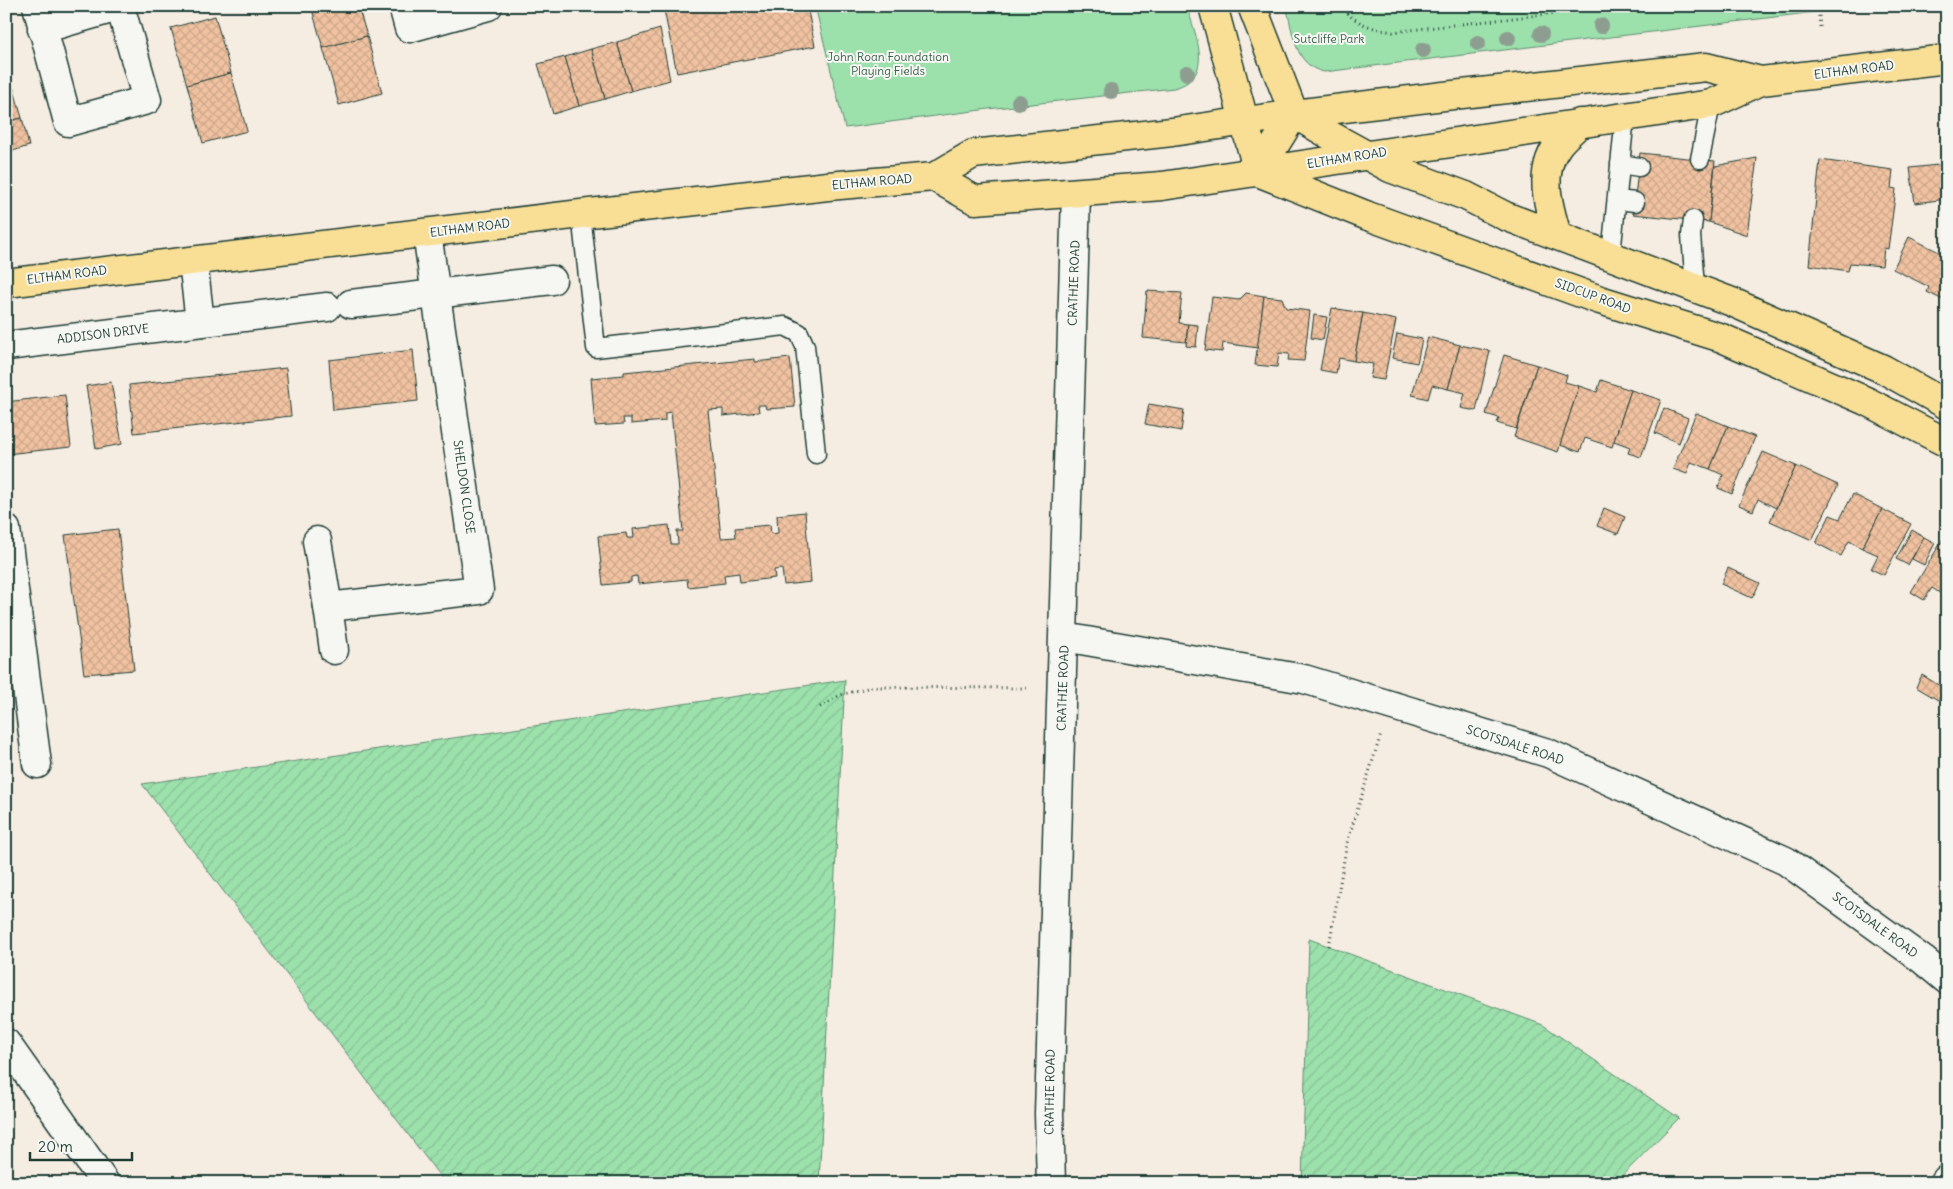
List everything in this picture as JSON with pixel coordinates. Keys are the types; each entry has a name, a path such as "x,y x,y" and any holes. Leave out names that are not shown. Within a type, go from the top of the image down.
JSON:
{"highway":[{"path":"1213,6 1258,172"},
{"path":"1252,6 1294,114 1364,155 1390,168 1466,196 1505,216 1695,287 1883,369 1947,405"},
{"name":"ELTHAM ROAD","path":"934,177 975,200 1162,186 1711,104 1760,81 1947,59"},
{"name":"ELTHAM ROAD","path":"6,283 581,214 828,186 934,177 972,154 1172,132 1248,134 1294,114 1706,67 1760,81"},
{"path":"1258,172 1294,114"},
{"path":"1557,235 1549,208 1546,179 1549,160 1558,144 1580,123"},
{"name":"SIDCUP ROAD","path":"1258,172 1368,216 1609,303 1722,338 1866,401 1947,443"}],"street":[{"path":"120,6 147,100 68,122 39,18 120,6"},
{"path":"403,6 409,28 488,6"},
{"name":"CRATHIE ROAD","path":"1051,1183 1049,1114 1063,688 1076,192"},
{"name":"SHELDON CLOSE","path":"328,607 479,590 427,233"},
{"path":"193,261 200,322"},
{"name":"ADDISON DRIVE","path":"6,346 552,280"},
{"path":"6,529 37,764"},
{"path":"318,542 334,650"},
{"name":"SCOTSDALE ROAD","path":"1064,637 1304,679 1548,753 1786,861 1923,960 1947,980"},
{"path":"6,1043 105,1183"},
{"path":"1944,1183 1947,1179"}],"lane":[{"path":"1700,159 1711,104"},
{"path":"1611,255 1625,116"},
{"path":"1620,164 1639,167"},
{"path":"1617,200 1635,202"},
{"path":"581,214 596,348 785,326 799,333 805,346 816,454"},
{"path":"1693,220 1691,235 1695,287"}],"path":[{"path":"1340,6 1348,16 1368,27 1393,32 1616,6"},
{"path":"1818,6 1820,27"},
{"path":"820,707 840,695 871,687 1063,688"},
{"path":"1329,946 1347,843 1390,705"}],"green space":[{"name":"John Roan Foundation Playing Fields","path":"815,6 1187,6 1197,42 1199,65 1195,75 1187,83 1174,88 996,108 845,128"},
{"name":"Sutcliffe Park","path":"1286,6 1865,6 1324,72 1306,63 1301,55 1296,46"},
{"path":"845,680 819,1183 445,1183 142,784"},
{"path":"1309,939 1543,1025 1679,1118 1615,1183 1302,1183"}],"building":[{"path":"311,6 358,6 367,36 323,48"},
{"path":"682,6 807,6 815,46 677,73 664,10"},
{"path":"215,16 231,73 187,85 171,28"},
{"path":"660,29 670,80 631,91 617,42"},
{"path":"367,36 382,93 339,105 323,48"},
{"path":"617,42 631,91 605,99 591,49"},
{"path":"591,49 605,99 579,106 565,57"},
{"path":"565,57 579,106 553,114 538,64"},
{"path":"6,62 14,90 6,92"},
{"path":"231,73 247,131 203,143 187,85"},
{"path":"14,90 22,118 6,122 6,92"},
{"path":"22,118 29,146 6,153 6,122"},
{"path":"1640,153 1715,161 1709,222 1633,214"},
{"path":"1757,158 1747,235 1709,222 1715,166"},
{"path":"1820,160 1893,170 1891,188 1896,189 1888,249 1884,248 1882,266 1850,263 1848,271 1809,265"},
{"path":"1947,164 1947,199 1915,203 1910,168"},
{"path":"1909,237 1947,256 1947,302 1927,292 1929,287 1893,269"},
{"path":"1147,291 1182,293 1179,323 1188,324 1186,342 1143,338"},
{"path":"1246,293 1264,296 1258,348 1223,343 1222,352 1205,350 1212,297 1239,300"},
{"path":"1264,296 1282,298 1286,308 1310,311 1304,361 1288,360 1289,354 1279,353 1277,367 1255,365"},
{"path":"1332,308 1363,313 1354,361 1339,358 1336,373 1320,370"},
{"path":"1363,313 1396,320 1384,380 1370,378 1373,364 1354,361"},
{"path":"1314,315 1327,317 1323,340 1311,338"},
{"path":"1188,324 1198,325 1196,347 1186,346"},
{"path":"1397,334 1422,339 1417,363 1392,358"},
{"path":"1428,337 1460,345 1448,389 1432,385 1428,399 1412,395"},
{"path":"1460,345 1490,351 1476,411 1461,408 1465,393 1448,389"},
{"path":"413,350 418,401 333,410 329,360"},
{"path":"1504,355 1537,365 1516,429 1497,423 1499,418 1486,414"},
{"path":"790,358 795,407 766,409 765,405 758,405 759,412 723,416 723,409 708,410 721,538 736,537 735,528 770,525 771,534 778,533 777,515 805,512 811,582 784,585 782,569 774,570 775,578 740,582 739,573 724,575 725,583 688,587 687,579 638,584 637,576 631,577 631,582 603,585 598,536 626,533 627,538 634,538 633,529 669,525 671,544 678,544 677,531 683,531 671,412 665,413 665,421 631,424 631,418 623,418 624,424 595,426 591,378 624,375 624,372 755,359 755,362"},
{"path":"1537,365 1567,375 1565,382 1579,386 1558,452 1514,437"},
{"path":"286,368 291,416 134,433 129,385"},
{"path":"1601,380 1631,390 1612,447 1585,438 1580,452 1560,445 1579,386 1597,392"},
{"path":"111,382 122,444 96,449 86,386"},
{"path":"1631,390 1661,400 1641,457 1628,453 1630,447 1614,441"},
{"path":"65,395 71,447 6,454 6,402"},
{"path":"1149,404 1184,410 1181,431 1145,424"},
{"path":"1664,408 1688,418 1679,443 1655,433"},
{"path":"1696,413 1728,426 1710,469 1691,462 1687,474 1673,469"},
{"path":"1728,426 1755,437 1732,494 1718,488 1723,475 1710,469"},
{"path":"1763,452 1796,466 1776,508 1758,499 1753,511 1739,505"},
{"path":"1796,466 1838,485 1812,540 1770,521"},
{"path":"1853,494 1882,509 1862,548 1849,541 1841,556 1816,543 1830,515 1840,519"},
{"path":"1604,508 1625,517 1618,534 1597,526"},
{"path":"1882,509 1911,524 1884,575 1871,569 1878,555 1862,548"},
{"path":"118,529 134,670 84,674 65,535"},
{"path":"1912,530 1924,537 1908,565 1896,559"},
{"path":"1924,537 1935,543 1924,565 1912,559"},
{"path":"1943,539 1947,542 1947,595 1946,597 1932,588 1924,600 1911,592"},
{"path":"1728,568 1760,583 1752,598 1721,584"},
{"path":"1922,675 1945,689 1938,700 1916,687"}]}
